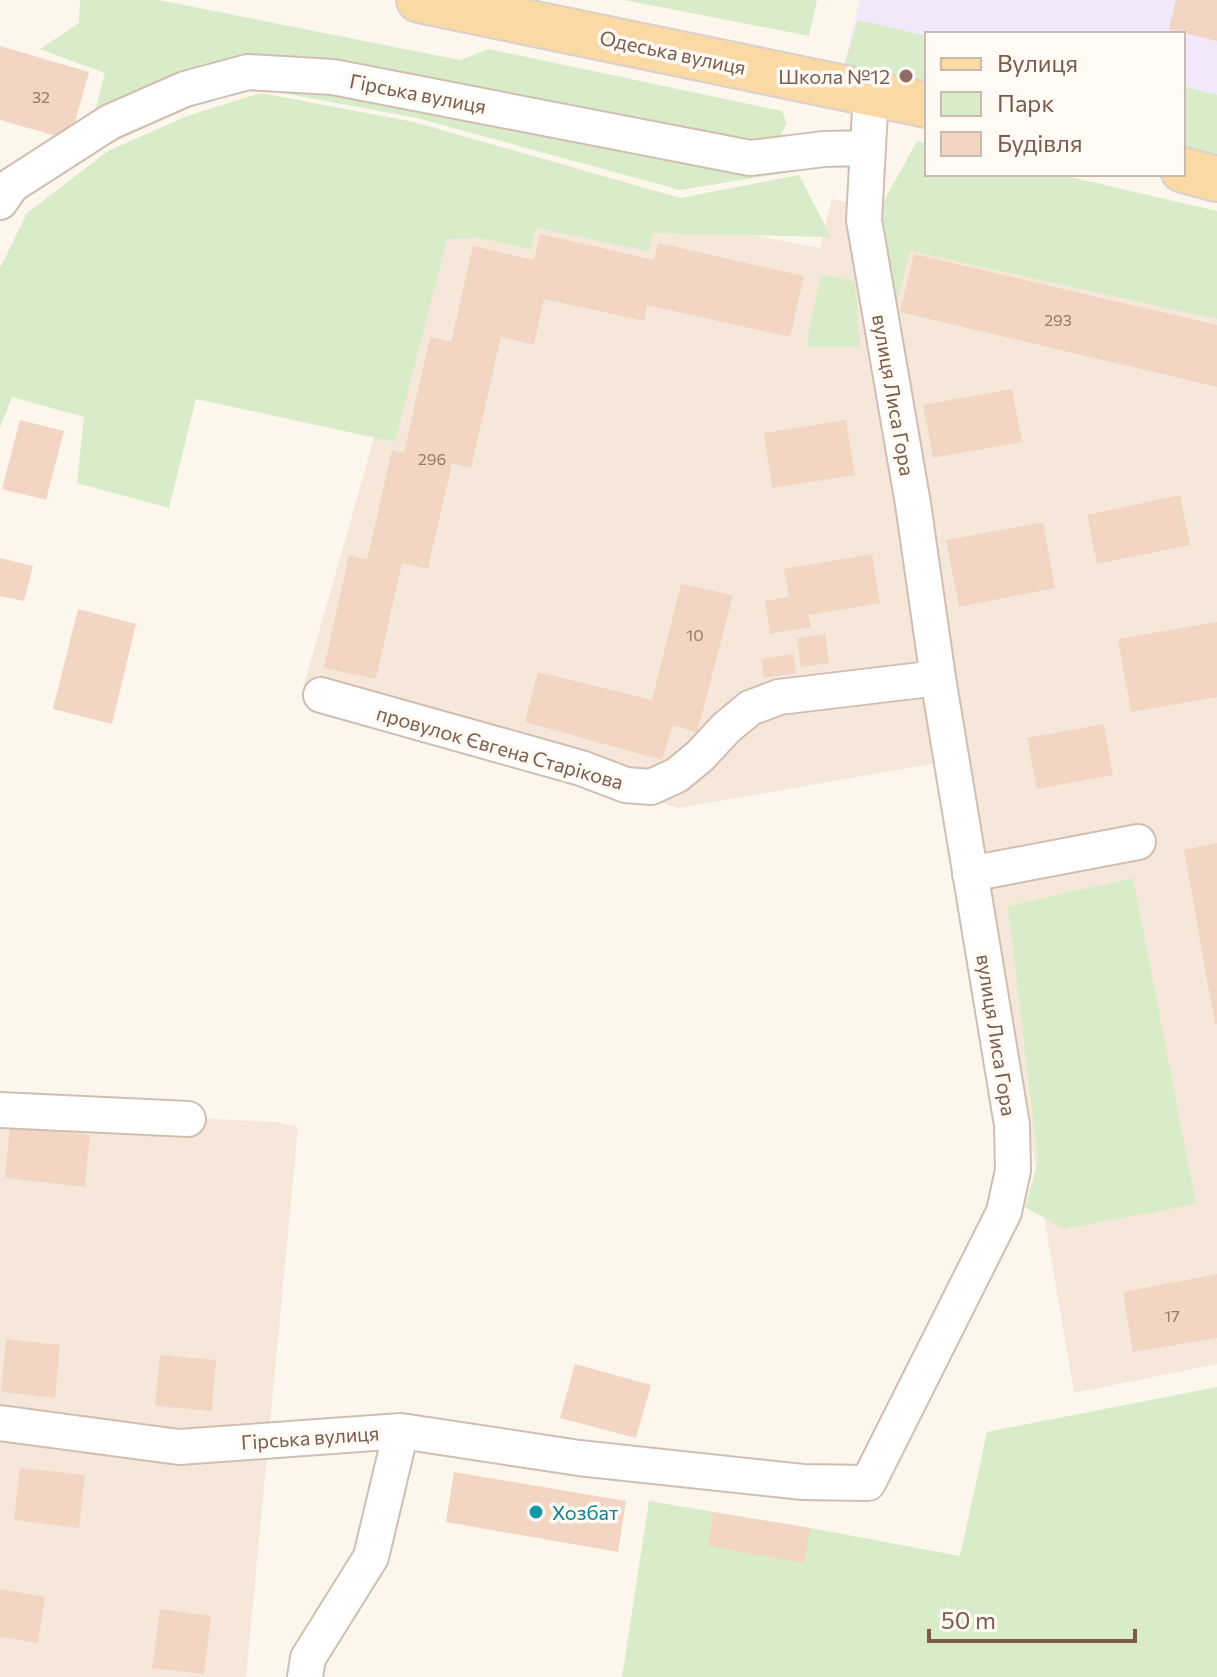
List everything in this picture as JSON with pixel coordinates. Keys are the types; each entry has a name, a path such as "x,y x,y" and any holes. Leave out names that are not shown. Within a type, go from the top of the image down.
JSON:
{"main road":[{"name":"Одеська вулиця","path":"419,0 925,105"},
{"path":"1185,171 1217,179"}],"street":[{"name":"Гірська вулиця","path":"0,202 12,185 110,122 185,89 248,72 333,77 750,158 824,149 867,148"},
{"name":"вулиця Лиса Гора","path":"401,1431 595,1460 803,1482 868,1483 1004,1212 1013,1170 1012,1125 938,678 913,504 864,220 871,93"},
{"name":"провулок Євгена Старікова","path":"321,695 581,768 626,785 651,787 689,766 750,708 779,697 938,678"},
{"path":"970,874 1138,842"},
{"path":"0,1110 188,1119"},
{"name":"Гірська вулиця","path":"0,1423 179,1447 401,1431 371,1557 308,1658 305,1677"}],"shaded area":[{"name":"Школа №12","path":"860,0 1217,0 1217,161 1185,153 1185,32 925,32 925,86 844,66"},
{"path":"448,178 820,248 832,199 1217,292 1217,1364 1074,1393 966,758 679,808 301,695"},
{"path":"0,1109 277,1122 298,1127 246,1677 0,1677"}],"green space":[{"path":"80,0 159,0 460,60 489,49 782,111 787,123 778,141 797,171 680,190 417,118 256,88 186,109 83,156 105,73 40,49 79,23"},
{"path":"624,0 817,0 809,36"},
{"path":"858,20 925,36 925,86 844,66"},
{"path":"1185,87 1217,95 1217,160 1185,152"},
{"path":"261,93 414,122 680,198 799,175 831,237 653,233 649,251 536,228 531,249 480,238 447,239 395,442 196,399 169,508 77,483 84,417 12,397 0,428 0,268 27,213 108,151 187,116"},
{"path":"917,141 925,143 925,176 1066,176 1217,211 1217,319 910,251 897,302 876,215"},
{"path":"821,275 855,281 860,347 806,347"},
{"path":"1133,878 1196,1204 1064,1229 1025,1207 1038,1161 1008,906"},
{"path":"1217,1387 1217,1677 622,1677 649,1501 960,1556 987,1432"}],"building":[{"path":"1176,0 1217,0 1217,41 1169,29"},
{"path":"0,46 89,72 70,140 0,120"},
{"path":"540,234 654,260 658,243 804,276 790,337 647,305 644,321 544,299 534,345 501,337 471,468 452,463 428,569 402,563 376,679 324,668 349,555 367,560 392,450 404,453 430,337 451,342 473,246 534,260"},
{"path":"914,254 1217,325 1217,387 900,312"},
{"path":"1012,389 1022,442 933,458 923,405"},
{"path":"20,420 64,431 46,500 2,489"},
{"path":"846,420 855,475 772,488 764,433"},
{"path":"1180,495 1190,545 1097,564 1087,515"},
{"path":"1043,522 1055,588 959,607 946,540"},
{"path":"872,554 880,603 808,615 811,627 770,634 765,601 789,597 784,569"},
{"path":"0,558 33,566 24,601 0,596"},
{"path":"681,584 733,595 697,733 673,725 662,760 525,722 538,672 652,700"},
{"path":"78,609 136,624 112,724 53,709"},
{"path":"1217,622 1217,697 1131,712 1118,639"},
{"path":"825,634 829,663 801,667 797,638"},
{"path":"793,654 796,673 764,678 761,659"},
{"path":"1104,724 1113,775 1037,789 1027,738"},
{"path":"1217,843 1217,1024 1215,1024 1184,850"},
{"path":"10,1126 90,1135 85,1187 5,1178"},
{"path":"1217,1274 1217,1338 1133,1352 1123,1292"},
{"path":"6,1339 60,1345 55,1398 1,1392"},
{"path":"160,1355 216,1360 212,1411 155,1406"},
{"path":"575,1364 651,1385 636,1438 560,1418"},
{"path":"20,1468 85,1475 79,1528 14,1520"},
{"name":"Хозбат","path":"454,1472 626,1501 618,1552 446,1522"},
{"path":"713,1512 810,1528 804,1563 708,1546"},
{"path":"0,1589 45,1597 38,1643 0,1637"},
{"path":"160,1609 211,1616 204,1674 152,1668"}],"place":[{"name":"Школа №12","path":"906,76"},
{"name":"Хозбат","path":"536,1512"}]}
